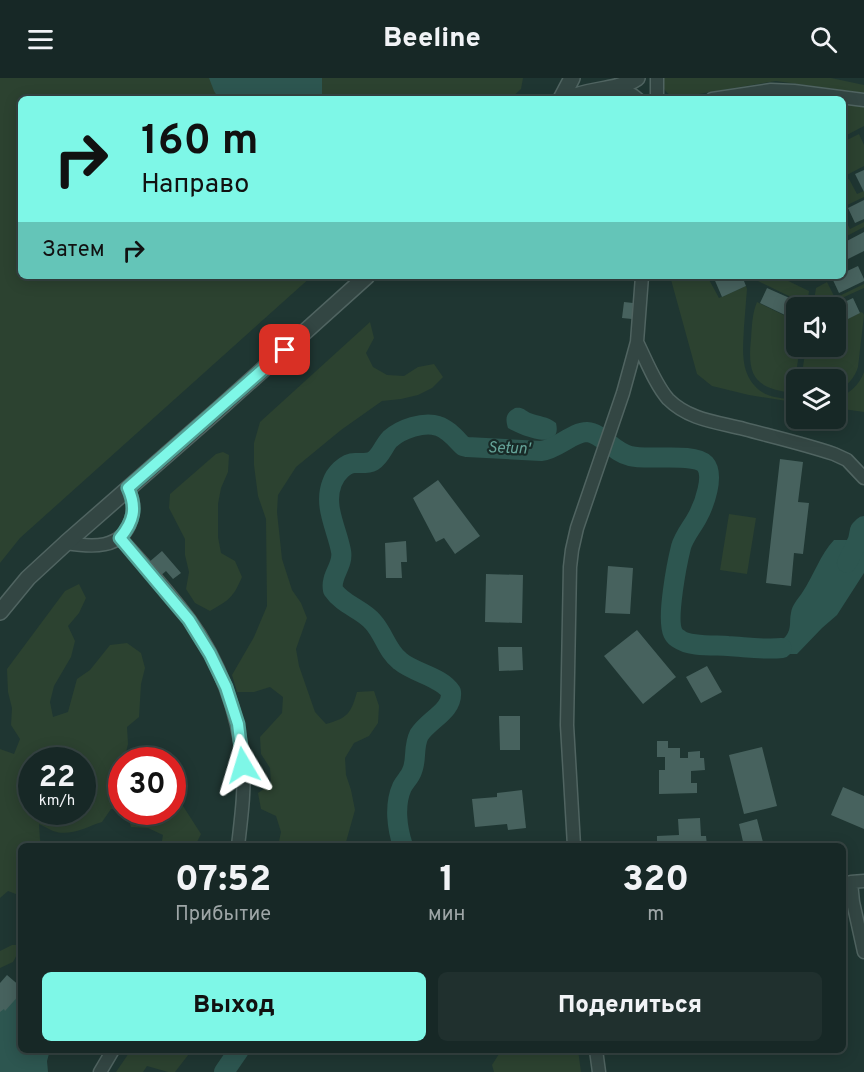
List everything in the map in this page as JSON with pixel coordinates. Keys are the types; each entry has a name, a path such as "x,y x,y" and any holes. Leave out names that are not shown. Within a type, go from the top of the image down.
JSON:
{"street":[{"path":"563,96 572,78"},
{"path":"586,78 592,84 635,96"},
{"path":"575,96 623,86 637,78"},
{"path":"657,78 657,96"},
{"path":"732,96 771,90 833,96"},
{"path":"846,98 864,100"},
{"path":"0,612 28,578 66,543 364,279"},
{"path":"574,843 567,725 572,550 577,528 623,393 637,342 642,279"},
{"path":"637,342 659,386 668,398 688,413 708,421 834,454 847,460 864,478"},
{"path":"66,543 89,546 120,538 129,528 134,511 128,488"},
{"path":"120,538 189,620 210,654 226,687 238,724 243,765 238,843"},
{"path":"864,882 851,882 864,952"},
{"path":"100,1072 111,1053"},
{"path":"596,1053 599,1072"}],"green space":[{"path":"0,78 523,78 521,89 513,96 18,96 18,279 309,279 20,538 0,563"},
{"path":"660,78 831,78 864,85 864,93 776,81 687,96 672,96 663,87"},
{"path":"850,104 864,105 864,126 846,135 846,109"},
{"path":"859,134 864,145 864,166 846,175 846,140"},
{"path":"849,179 857,194 864,191 864,197 846,206 846,180"},
{"path":"846,221 850,229 864,222 864,227 846,236"},
{"path":"671,279 709,279 719,298 746,286 743,345 746,370 749,378 762,392 786,399 786,401 712,386 697,374"},
{"path":"758,279 784,279 809,291 808,297 791,297"},
{"path":"827,282 834,297 815,297 816,288"},
{"path":"864,284 864,288 844,297 837,297"},
{"path":"757,302 786,316 786,357 798,357 797,369 786,369 786,392 762,384 753,371 750,352"},
{"path":"861,312 864,315 858,367 855,375 846,385 846,369 803,369 804,357 846,357 846,320"},
{"path":"370,322 374,338 366,353 373,367 387,375 404,376 418,367 434,364 443,377 432,388 418,395 382,401 341,430 296,467 278,495 277,512 282,559 292,590 307,618 296,649 299,666 315,712 326,724 344,717 353,705 357,692 374,691 379,706 378,723 369,736 354,743 345,758 346,775 355,810 346,843 279,843 281,832 276,816 261,809 258,793 271,784 270,768 261,754 260,737 282,713 283,697 270,687 254,692 237,692 232,675 254,637 267,606 266,519 258,496 254,465 254,443 260,422"},
{"path":"864,372 864,412 846,409 846,394"},
{"path":"223,452 229,455 228,472 221,488 218,504 218,537 221,553 235,561 242,577 230,598 210,611 195,603 186,589 189,572 185,555 185,539 169,508 170,494 216,454"},
{"path":"729,514 756,518 747,574 720,570"},
{"path":"79,584 86,598 79,613 68,626 75,641 71,657 54,686 50,702 53,717 68,712 77,679 90,670 110,645 127,643 141,653 145,668 141,684 139,717 127,727 127,747 108,747 108,813 102,822 96,824 96,747 18,747 18,825 39,825 41,843 18,843 18,895 8,891 0,898 0,749 14,754 20,739 11,725 12,708 8,692 7,669 65,591"},
{"path":"186,811 201,834 196,843 162,843 163,835 148,828 131,827 130,825 186,825"},
{"path":"41,825 94,825 66,833 53,831"},
{"path":"12,945 18,945 18,953 13,962 0,968 0,951"},
{"path":"129,1053 190,1053 175,1072 147,1066 143,1072 116,1072"},
{"path":"578,1053 581,1072 494,1072 492,1065 499,1054"}],"water":[{"path":"209,78 322,78 322,96 217,96"},
{"path":"515,408 522,408 556,423 556,432 553,437 547,440 539,439 508,428 507,416"},
{"path":"834,540 864,541 864,573 837,615 797,654 756,654 759,642 777,641 786,636 794,605"},
{"path":"18,987 18,1053 49,1053 48,1072 0,1072 0,1009"}],"building":[{"path":"864,170 864,192 855,174"},
{"path":"864,200 864,219 855,223 848,208"},
{"path":"864,232 864,251 846,260 846,241"},
{"path":"858,266 864,281 839,293 832,279 846,279 846,272"},
{"path":"714,279 743,279 746,286 722,297"},
{"path":"767,288 787,297 786,316 760,303"},
{"path":"853,298 860,313 846,320 846,301"},
{"path":"624,302 633,303 632,319 622,318"},
{"path":"780,459 803,462 798,502 809,503 803,554 794,553 791,586 766,583"},
{"path":"438,480 480,536 455,554 444,538 436,542 413,498"},
{"path":"406,541 407,562 401,562 402,578 386,578 385,543"},
{"path":"162,551 181,573 173,579 166,571 159,577 148,563"},
{"path":"608,566 633,568 630,614 605,613"},
{"path":"486,574 523,575 522,623 485,622"},
{"path":"637,630 676,677 643,704 604,656"},
{"path":"498,647 522,647 523,670 499,671"},
{"path":"707,666 722,692 701,703 686,677"},
{"path":"499,716 520,716 520,750 500,750"},
{"path":"657,741 668,741 668,748 680,748 680,758 688,758 688,752 700,751 700,758 704,758 705,770 691,771 691,783 697,783 697,793 659,794 659,770 665,770 665,757 657,757"},
{"path":"762,747 777,806 744,814 729,755"},
{"path":"843,787 864,796 864,829 831,815"},
{"path":"522,790 526,828 508,830 507,824 475,827 472,799 497,797 497,793"},
{"path":"700,818 701,836 706,836 707,843 657,843 657,836 679,835 678,819"},
{"path":"757,819 763,843 743,843 739,824"},
{"path":"7,975 18,984 18,996 5,1011 4,1009 0,1012 0,983"}],"waterway":[{"name":"Setun'","path":"402,843 397,816 402,787 413,767 419,735 448,705 451,692 435,679 400,661 373,622 342,600 333,590 333,580 341,561 341,551 329,500 332,483 341,470 351,463 373,461 390,439 400,432 420,425 432,425 445,429 467,447 541,451 587,432 598,436 618,451 630,456 699,460 708,469 709,482 700,511 681,547 671,604 673,633 683,642 696,644 762,649 782,648"},
{"name":"Setun'","path":"847,563 858,540 860,530 864,526"},
{"name":"Setun'","path":"224,1072 237,1053"}],"route":[{"path":"243,765 238,724 226,687 210,654 189,620 120,538 129,528 134,511 128,488 285,350"}]}
